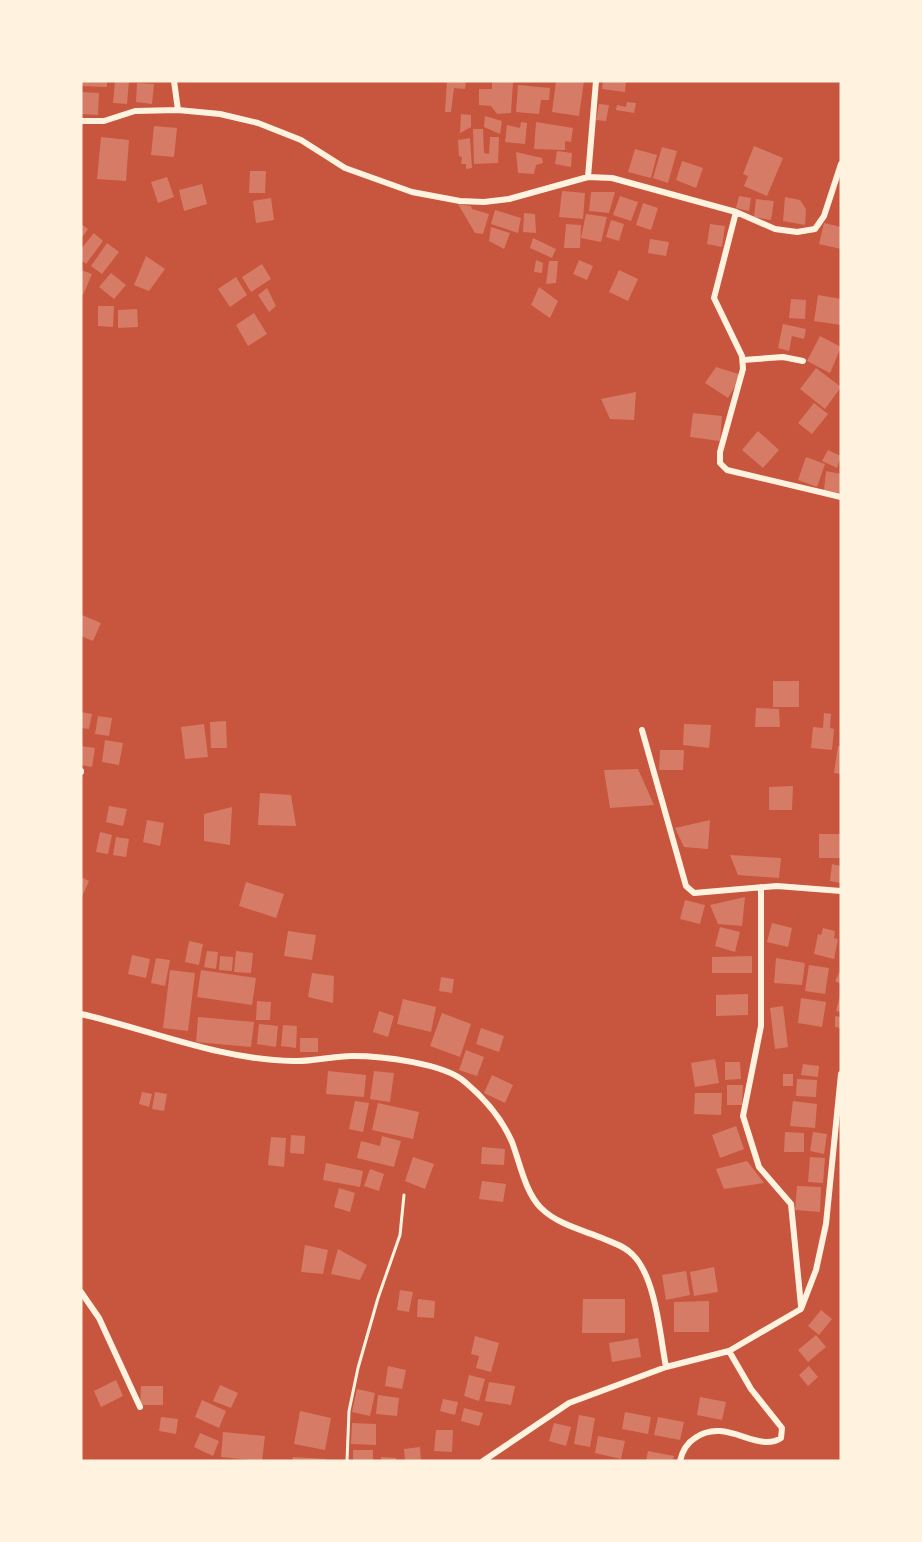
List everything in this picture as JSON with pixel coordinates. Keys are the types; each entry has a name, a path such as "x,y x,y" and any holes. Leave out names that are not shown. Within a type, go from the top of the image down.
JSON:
{"street":[{"path":"174,81 178,110"},
{"path":"588,177 596,81"},
{"path":"81,121 104,121 135,111 178,110 220,114 258,123 302,140 345,168 412,192 460,201 508,199 588,177 637,183 736,212 775,230 797,232 815,229 824,216 841,164"},
{"path":"736,212 714,298 743,360 742,375 720,452 723,468 801,490 841,497"},
{"path":"743,360 783,357 803,361"},
{"path":"642,730 689,891 694,893 761,887 841,891"},
{"path":"761,887 761,1026 743,1116 759,1167 791,1204 801,1309"},
{"path":"81,1014 201,1047 249,1056 293,1061 353,1056 402,1061 446,1070 457,1075 500,1121 511,1139 533,1198 542,1209 570,1226 622,1246 642,1267 649,1284 666,1367"},
{"path":"483,1461 569,1403 666,1367 729,1351 801,1309 816,1270 826,1224 841,1074"},
{"path":"81,1292 99,1318 140,1407"},
{"path":"680,1461 682,1452 693,1439 706,1431 722,1430 768,1442 781,1438 782,1428 751,1389 729,1351"}],"path":[{"path":"347,1461 349,1411 358,1368 378,1298 400,1235 404,1195"}],"building":[{"path":"81,81 107,81 107,87 81,86"},
{"path":"115,81 129,81 127,104 113,103"},
{"path":"447,81 466,81 465,89 454,88 451,112 445,112"},
{"path":"492,81 513,82 511,113 497,114 491,106 479,105 479,89 492,89"},
{"path":"556,81 584,81 579,116 552,112"},
{"path":"603,81 626,81 625,92 602,89"},
{"path":"137,83 154,84 152,104 136,102"},
{"path":"518,85 550,88 549,100 541,100 539,114 516,112"},
{"path":"81,92 99,93 98,115 81,114"},
{"path":"627,102 636,103 634,113 616,110 617,105 626,107"},
{"path":"599,104 609,105 606,121 596,120"},
{"path":"461,114 471,115 471,127 460,133"},
{"path":"485,116 502,121 500,134 484,127"},
{"path":"521,122 527,123 525,144 505,142 507,125 520,128"},
{"path":"536,122 573,128 571,142 565,141 565,150 534,149"},
{"path":"154,126 177,128 174,157 151,155"},
{"path":"473,129 483,129 484,153 489,154 490,137 499,137 498,163 474,164"},
{"path":"101,137 129,140 126,181 97,179"},
{"path":"470,138 472,168 466,169 466,164 461,164 462,157 459,156 458,140"},
{"path":"754,146 783,158 767,196 744,186 748,176 743,174"},
{"path":"662,147 677,151 668,183 653,178"},
{"path":"635,149 657,155 651,178 628,172"},
{"path":"557,151 572,153 571,167 555,164"},
{"path":"516,152 542,158 543,163 536,165 534,174 518,173"},
{"path":"682,161 703,168 696,188 676,180"},
{"path":"250,171 266,171 265,193 249,193"},
{"path":"167,177 174,197 158,203 151,182"},
{"path":"202,184 207,204 184,211 179,190"},
{"path":"562,191 585,193 583,219 559,217"},
{"path":"591,192 615,192 609,213 589,211"},
{"path":"620,196 638,202 631,221 613,215"},
{"path":"739,196 751,198 749,211 736,208"},
{"path":"785,197 800,200 806,209 805,225 783,221"},
{"path":"271,198 274,220 256,223 253,201"},
{"path":"756,199 774,201 771,220 754,217"},
{"path":"643,203 658,208 651,230 636,225"},
{"path":"458,204 471,206 472,209 489,214 483,234 475,233"},
{"path":"495,210 521,218 518,233 491,224"},
{"path":"524,213 535,214 536,233 523,232"},
{"path":"586,214 607,217 601,242 581,238"},
{"path":"611,220 624,224 619,241 606,237"},
{"path":"824,223 841,227 841,249 819,244"},
{"path":"81,224 88,229 81,239"},
{"path":"566,224 581,225 580,248 564,248"},
{"path":"710,224 725,226 722,247 707,244"},
{"path":"491,227 510,233 504,249 489,241"},
{"path":"94,233 103,241 86,264 81,260 81,249"},
{"path":"533,238 556,249 552,258 530,248"},
{"path":"650,239 669,242 666,256 648,253"},
{"path":"107,243 119,252 102,274 91,266"},
{"path":"146,256 165,269 149,291 134,285"},
{"path":"536,260 543,263 542,273 534,272"},
{"path":"579,260 593,266 587,280 573,274"},
{"path":"549,261 558,261 556,283 546,284"},
{"path":"262,264 271,279 251,292 242,277"},
{"path":"81,270 92,274 83,295 81,294"},
{"path":"619,270 638,279 628,301 609,292"},
{"path":"111,273 126,285 114,299 99,287"},
{"path":"236,277 247,295 230,307 218,289"},
{"path":"539,287 558,301 550,318 531,305"},
{"path":"267,288 276,306 269,312 258,295"},
{"path":"818,295 841,299 841,325 814,321"},
{"path":"791,299 806,300 805,319 789,318"},
{"path":"98,306 114,306 113,327 98,326"},
{"path":"137,309 138,327 118,328 118,310"},
{"path":"254,313 267,334 248,346 236,325"},
{"path":"783,324 806,329 804,339 792,336 789,351 778,348"},
{"path":"820,336 841,347 830,373 807,361"},
{"path":"716,367 742,375 728,398 705,383"},
{"path":"816,368 841,387 825,409 800,389"},
{"path":"636,392 634,420 610,419 601,399"},
{"path":"814,403 828,414 812,434 798,423"},
{"path":"693,413 722,416 720,441 690,437"},
{"path":"758,431 779,450 763,468 742,450"},
{"path":"828,450 841,456 837,468 822,461"},
{"path":"806,457 825,464 817,487 798,480"},
{"path":"826,471 841,474 841,493 824,490"},
{"path":"82,615 101,623 93,641 81,636"},
{"path":"773,681 799,681 799,707 773,707"},
{"path":"756,708 779,709 780,727 755,727"},
{"path":"81,712 92,714 89,729 81,728"},
{"path":"824,713 831,714 830,728 834,729 832,750 811,748 813,727 823,728"},
{"path":"98,716 112,718 109,736 95,734"},
{"path":"226,721 227,748 211,748 210,722"},
{"path":"204,724 208,757 185,759 181,727"},
{"path":"684,724 711,725 709,748 683,745"},
{"path":"105,740 123,743 119,765 102,762"},
{"path":"81,746 95,748 92,767 81,765"},
{"path":"838,746 841,746 841,774 834,773"},
{"path":"660,750 684,750 683,770 659,770"},
{"path":"638,769 654,805 610,808 604,770"},
{"path":"793,786 792,810 769,810 769,787"},
{"path":"260,793 291,795 296,826 258,825"},
{"path":"109,806 127,809 123,826 106,822"},
{"path":"232,807 230,845 204,841 204,814"},
{"path":"147,820 164,823 160,846 143,842"},
{"path":"710,820 708,849 684,847 675,828"},
{"path":"100,832 112,835 108,854 96,852"},
{"path":"819,834 841,834 841,858 819,858"},
{"path":"116,837 129,839 126,857 113,855"},
{"path":"730,855 781,858 779,878 738,875"},
{"path":"832,864 841,866 841,883 830,881"},
{"path":"81,877 89,881 81,899"},
{"path":"246,882 284,894 276,918 239,906"},
{"path":"745,897 742,926 718,924 710,905"},
{"path":"685,900 705,905 700,924 680,919"},
{"path":"772,923 792,928 788,947 767,942"},
{"path":"720,927 740,932 735,952 715,946"},
{"path":"823,928 835,931 834,938 838,939 834,959 814,954 818,934 821,935"},
{"path":"288,931 316,935 312,960 284,956"},
{"path":"189,941 203,944 199,965 185,962"},
{"path":"207,951 218,952 216,969 204,967"},
{"path":"236,951 253,953 251,973 234,972"},
{"path":"132,955 150,959 146,978 128,974"},
{"path":"220,956 233,957 232,971 219,970"},
{"path":"752,956 752,973 712,973 712,957"},
{"path":"156,958 170,960 165,986 151,983"},
{"path":"776,958 805,963 802,985 774,983"},
{"path":"809,965 829,968 825,994 805,991"},
{"path":"841,969 841,984 835,981"},
{"path":"170,970 195,973 188,1031 163,1028"},
{"path":"201,970 256,978 252,1005 197,997"},
{"path":"312,973 334,976 333,1003 308,997"},
{"path":"441,977 454,979 452,993 439,991"},
{"path":"748,994 748,1015 716,1016 716,995"},
{"path":"841,996 841,1012 836,1011"},
{"path":"801,998 826,1002 822,1027 798,1023"},
{"path":"403,999 436,1007 431,1032 397,1024"},
{"path":"257,1001 271,1002 270,1020 256,1020"},
{"path":"783,1006 788,1047 775,1049 770,1008"},
{"path":"379,1011 394,1016 388,1037 373,1032"},
{"path":"442,1013 471,1024 460,1057 430,1046"},
{"path":"835,1016 841,1017 841,1028 835,1027"},
{"path":"198,1017 254,1022 251,1047 196,1042"},
{"path":"259,1024 278,1026 276,1047 257,1044"},
{"path":"283,1025 297,1026 296,1048 281,1046"},
{"path":"481,1028 504,1036 499,1052 476,1044"},
{"path":"300,1038 318,1038 318,1052 300,1052"},
{"path":"466,1050 484,1057 477,1076 459,1070"},
{"path":"715,1059 719,1083 695,1087 691,1063"},
{"path":"725,1062 740,1062 741,1079 725,1080"},
{"path":"803,1064 819,1066 818,1077 801,1075"},
{"path":"328,1071 366,1075 364,1097 326,1094"},
{"path":"374,1071 394,1073 390,1102 370,1099"},
{"path":"783,1074 793,1074 793,1086 783,1086"},
{"path":"492,1075 513,1085 505,1103 484,1093"},
{"path":"797,1079 817,1080 816,1097 796,1096"},
{"path":"727,1085 743,1085 742,1105 727,1105"},
{"path":"142,1092 152,1094 149,1107 139,1104"},
{"path":"155,1092 167,1094 164,1111 152,1109"},
{"path":"695,1093 722,1093 721,1115 694,1114"},
{"path":"355,1101 369,1103 363,1132 349,1129"},
{"path":"793,1101 817,1104 815,1128 790,1126"},
{"path":"378,1103 419,1112 413,1139 372,1130"},
{"path":"736,1126 744,1149 720,1158 712,1135"},
{"path":"785,1132 804,1133 804,1152 784,1152"},
{"path":"813,1132 827,1134 824,1154 810,1151"},
{"path":"291,1135 305,1136 304,1154 290,1153"},
{"path":"382,1136 401,1141 394,1167 357,1158 361,1141 380,1146"},
{"path":"271,1137 286,1138 284,1167 268,1165"},
{"path":"482,1147 505,1149 504,1165 481,1164"},
{"path":"413,1157 434,1164 425,1189 405,1181"},
{"path":"810,1157 825,1158 823,1183 808,1182"},
{"path":"747,1161 764,1183 724,1189 716,1169"},
{"path":"326,1163 363,1171 360,1187 323,1180"},
{"path":"370,1169 384,1174 379,1191 364,1186"},
{"path":"482,1181 506,1184 503,1202 479,1199"},
{"path":"797,1186 821,1187 820,1212 795,1210"},
{"path":"339,1188 355,1193 350,1212 334,1207"},
{"path":"305,1245 328,1250 323,1274 301,1272"},
{"path":"338,1249 367,1265 360,1280 331,1274"},
{"path":"714,1267 718,1292 694,1296 690,1272"},
{"path":"686,1271 690,1295 666,1300 662,1275"},
{"path":"400,1290 413,1292 409,1312 397,1310"},
{"path":"418,1299 435,1301 434,1318 417,1317"},
{"path":"583,1299 625,1299 625,1333 582,1333"},
{"path":"709,1301 709,1332 674,1332 674,1302"},
{"path":"821,1310 832,1319 819,1335 808,1326"},
{"path":"816,1335 826,1347 808,1362 798,1350"},
{"path":"475,1336 499,1343 491,1372 476,1368 479,1356 471,1354"},
{"path":"638,1338 641,1357 612,1362 609,1343"},
{"path":"388,1366 406,1370 402,1389 385,1386"},
{"path":"809,1366 818,1377 808,1386 799,1375"},
{"path":"469,1375 485,1379 479,1401 464,1396"},
{"path":"116,1380 123,1396 101,1407 94,1391"},
{"path":"489,1382 515,1386 511,1405 485,1401"},
{"path":"220,1385 238,1393 231,1408 213,1401"},
{"path":"141,1386 163,1386 163,1405 140,1405"},
{"path":"357,1389 375,1393 370,1416 352,1412"},
{"path":"378,1395 399,1398 397,1416 376,1414"},
{"path":"700,1397 726,1402 722,1420 697,1415"},
{"path":"443,1399 458,1402 455,1415 440,1411"},
{"path":"202,1400 226,1411 219,1428 195,1417"},
{"path":"464,1408 483,1413 479,1426 461,1421"},
{"path":"300,1411 331,1418 325,1450 294,1444"},
{"path":"625,1412 651,1417 648,1434 622,1429"},
{"path":"579,1415 595,1418 590,1447 574,1444"},
{"path":"161,1417 178,1419 176,1434 159,1431"},
{"path":"658,1417 684,1422 680,1440 654,1435"},
{"path":"352,1423 376,1424 376,1445 351,1444"},
{"path":"554,1423 571,1427 566,1446 549,1441"},
{"path":"436,1430 453,1430 452,1452 434,1451"},
{"path":"223,1432 265,1436 262,1461 221,1457"},
{"path":"200,1433 219,1441 213,1456 194,1447"},
{"path":"598,1436 625,1441 621,1459 595,1453"},
{"path":"420,1447 421,1461 405,1461 404,1449"},
{"path":"353,1450 373,1450 373,1461 353,1461"},
{"path":"648,1451 674,1456 673,1461 646,1461"},
{"path":"293,1457 326,1459 326,1461 292,1461"},
{"path":"381,1457 396,1458 396,1461 381,1461"}]}
